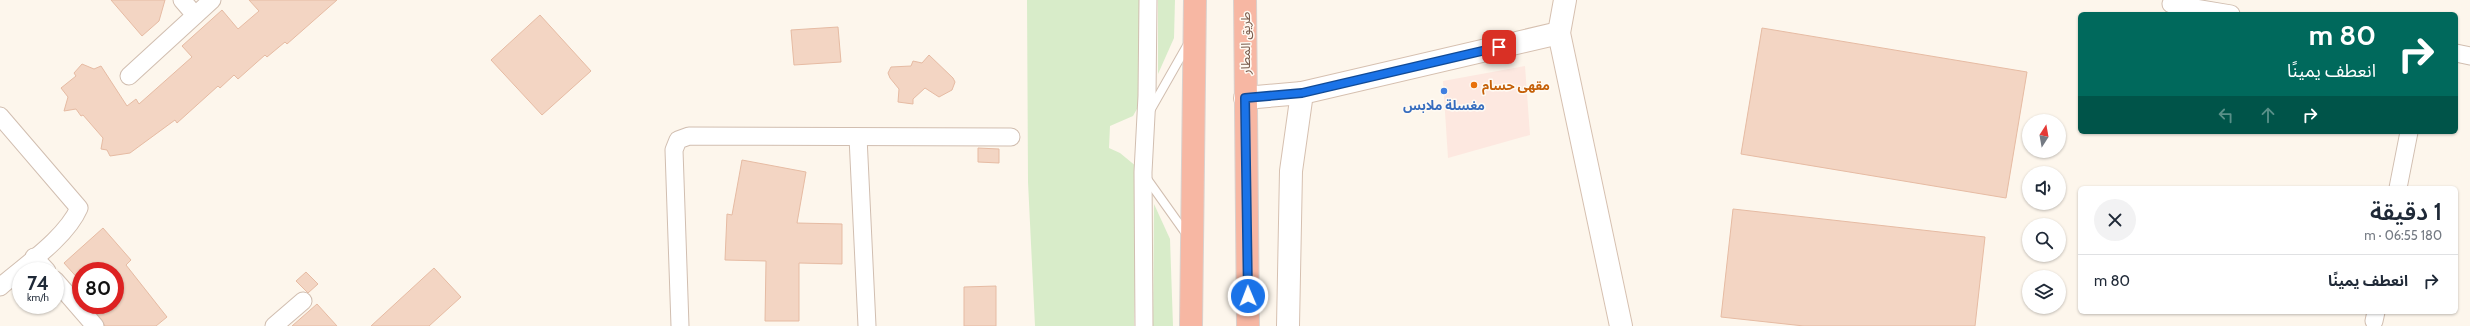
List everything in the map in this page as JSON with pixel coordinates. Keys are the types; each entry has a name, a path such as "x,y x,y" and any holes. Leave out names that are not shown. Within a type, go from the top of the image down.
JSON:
{"highway":[{"path":"1191,326 1195,0"},
{"name":"طريق المطار","path":"1245,0 1248,326"}],"street":[{"path":"182,0 195,15"},
{"path":"129,76 212,0"},
{"path":"1144,326 1143,172 1146,117 1148,0"},
{"path":"1565,0 1560,33 1620,326"},
{"path":"2171,4 2219,12"},
{"path":"1245,98 1302,93 1560,33"},
{"path":"2458,53 2470,56"},
{"path":"1288,326 1291,171 1302,93"},
{"path":"0,116 79,208 73,220 0,287"},
{"path":"2398,186 2408,134"},
{"path":"680,326 674,150 678,140 688,136 858,138 1011,137"},
{"path":"858,138 867,326"},
{"path":"34,257 39,262"},
{"path":"64,290 95,326"},
{"path":"274,326 303,300"}],"lane":[{"path":"1146,117 1194,33"},
{"path":"1143,172 1192,242"}],"shaded area":[{"path":"1525,66 1530,135 1448,158 1443,81"}],"green space":[{"path":"1027,0 1140,0 1138,107 1133,116 1110,126 1109,148 1120,153 1137,167 1134,326 1035,326 1028,182"},
{"path":"1158,0 1175,0 1174,38 1158,74"},
{"path":"1154,204 1170,239 1173,326 1153,326"}],"building":[{"path":"111,0 165,0 159,21 142,36"},
{"path":"249,0 337,0 287,44 285,42 267,57 265,55 238,79 234,75 220,88 218,86 177,123 175,120 130,153 110,156 107,150 101,149 103,138 83,115 81,116 76,109 64,111 68,97 61,88 76,76 74,73 82,64 94,69 101,66 127,106 136,99 139,104 192,57 182,46 222,10 238,29 259,11"},
{"path":"540,15 591,71 542,115 491,60"},
{"path":"838,27 841,62 794,65 791,30"},
{"path":"1762,28 2027,72 2006,198 1741,154"},
{"path":"929,55 953,78 955,82 952,90 939,97 925,88 913,99 913,104 898,102 899,89 888,73 891,67 911,66 913,61 922,63"},
{"path":"978,148 999,149 999,163 978,162"},
{"path":"742,160 806,172 797,223 842,224 842,264 799,263 799,321 765,321 766,261 725,260 727,214 732,215"},
{"path":"1733,209 1985,237 1975,326 1804,326 1721,317"},
{"path":"103,228 131,260 126,265 167,317 156,326 105,326 96,314 124,314 124,262 72,262 72,272 64,263"},
{"path":"434,268 461,297 429,326 371,326"},
{"path":"306,272 318,284 308,293 296,281"},
{"path":"996,286 996,326 964,326 964,287"},
{"path":"317,304 337,326 292,326"}],"place":[{"name":"مقهى حسام","path":"1474,85"},
{"name":"مغسلة ملابس","path":"1444,91"}],"route":[{"path":"1248,296 1245,98 1302,93 1499,47"}]}
